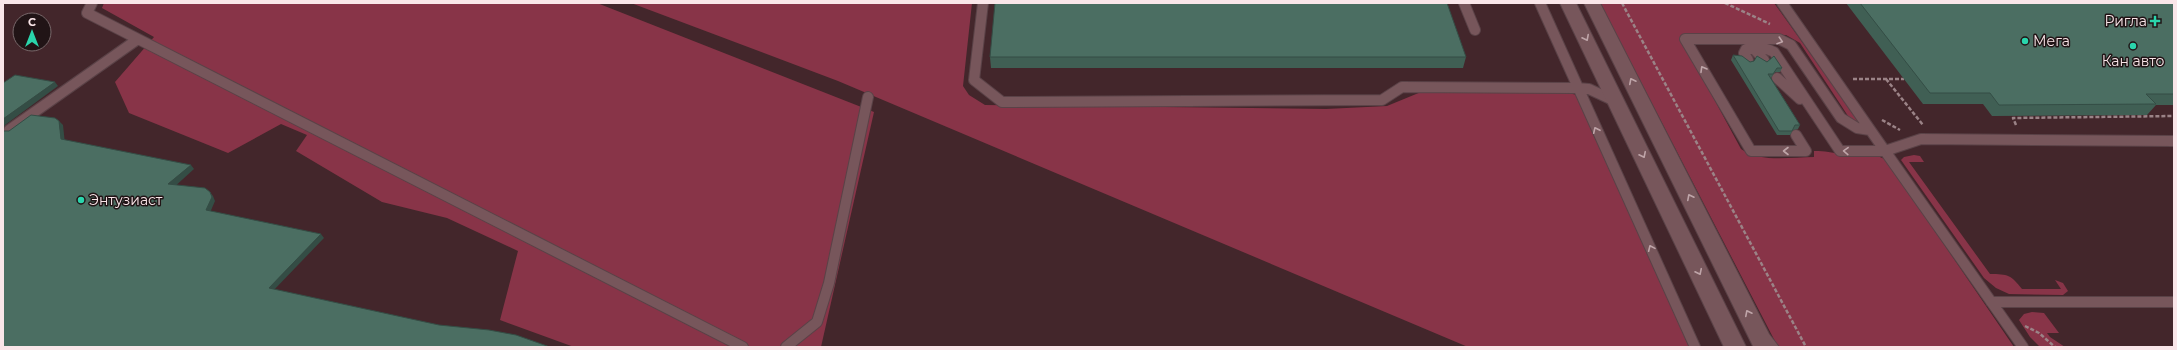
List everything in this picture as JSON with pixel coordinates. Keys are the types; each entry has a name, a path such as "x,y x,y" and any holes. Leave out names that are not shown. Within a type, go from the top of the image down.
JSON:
{"street":[{"path":"1568,3 1618,102 1735,347"},
{"path":"1592,3 1761,340 1768,347"}],"lane":[{"path":"92,3 87,14 743,347"},
{"path":"983,3 974,80 1002,102 1382,100 1402,87 1577,88 1588,89 1618,102"},
{"path":"1464,3 1476,30"},
{"path":"1540,3 1695,347"},
{"path":"1782,3 1991,302 2023,345"},
{"path":"9,130 138,39"},
{"path":"1796,135 1806,151 1751,151 1686,39 1779,39 1790,45 1841,118 1857,128 1870,130"},
{"path":"1746,49 1758,46 1774,52 1840,151 1885,151 1921,139 2174,141"},
{"path":"1746,49 1754,49 1764,60"},
{"path":"1746,49 1744,53 1748,60"},
{"path":"1777,78 1811,108"},
{"path":"786,347 817,322 830,283 868,97"},
{"path":"1991,302 2174,302"}],"path":[{"path":"1622,3 1806,347"},
{"path":"1834,79 1904,79"},
{"path":"1886,79 1926,126 1920,128"},
{"path":"1877,116 1897,130 1903,130"},
{"path":"2016,131 2016,122 2013,118 2174,116"},
{"path":"2005,321 2029,327 2055,347"}],"shaded area":[{"path":"104,3 597,3 874,112 821,347 574,347 500,320 518,251 447,218 382,202 296,151 307,135 281,124 228,153 129,113 115,82 154,37 102,8"},
{"path":"631,3 972,3 963,86 969,95 985,105 1326,109 1387,106 1421,92 1564,92 1577,95 1690,347 1468,347 838,81"},
{"path":"1600,3 1774,3 1860,123 1850,119 1800,43 1786,35 1680,36 1741,149 1766,158 1814,157 1814,151 1818,151 1848,156 1871,155 1887,161 2014,347 1778,347"},
{"path":"1914,155 1920,156 1924,162 1909,162 1990,274 2009,276 2022,289 2061,289 2055,280 2063,283 2068,291 2063,295 2009,294 1996,288 1984,278 1901,160 1904,157"},
{"path":"2032,312 2044,313 2059,333 2047,333 2050,337 2065,347 2040,347 2030,337 2019,320 2024,314"}],"building":[{"path":"995,3 1447,3 1466,57 990,57"},
{"name":"Мега","path":"1860,3 2174,3 2174,94 2146,94 2156,104 1999,105 1990,93 1930,93"},
{"path":"1733,55 1742,56 1750,62 1754,61 1757,56 1767,62 1774,56 1782,68 1777,68 1773,74 1768,74 1800,125 1795,125 1792,131 1779,131"},
{"path":"15,75 55,82 3,119 3,83"},
{"path":"31,115 55,118 59,121 61,139 191,165 168,184 205,188 210,192 212,197 206,210 321,234 269,288 439,325 489,330 516,335 550,347 3,347 3,131 9,131"}],"place":[{"name":"Ригла","path":"2155,21"},
{"name":"Мега","path":"2025,41"},
{"name":"Кан авто","path":"2133,46"},
{"name":"Энтузиаст","path":"81,200"}]}
